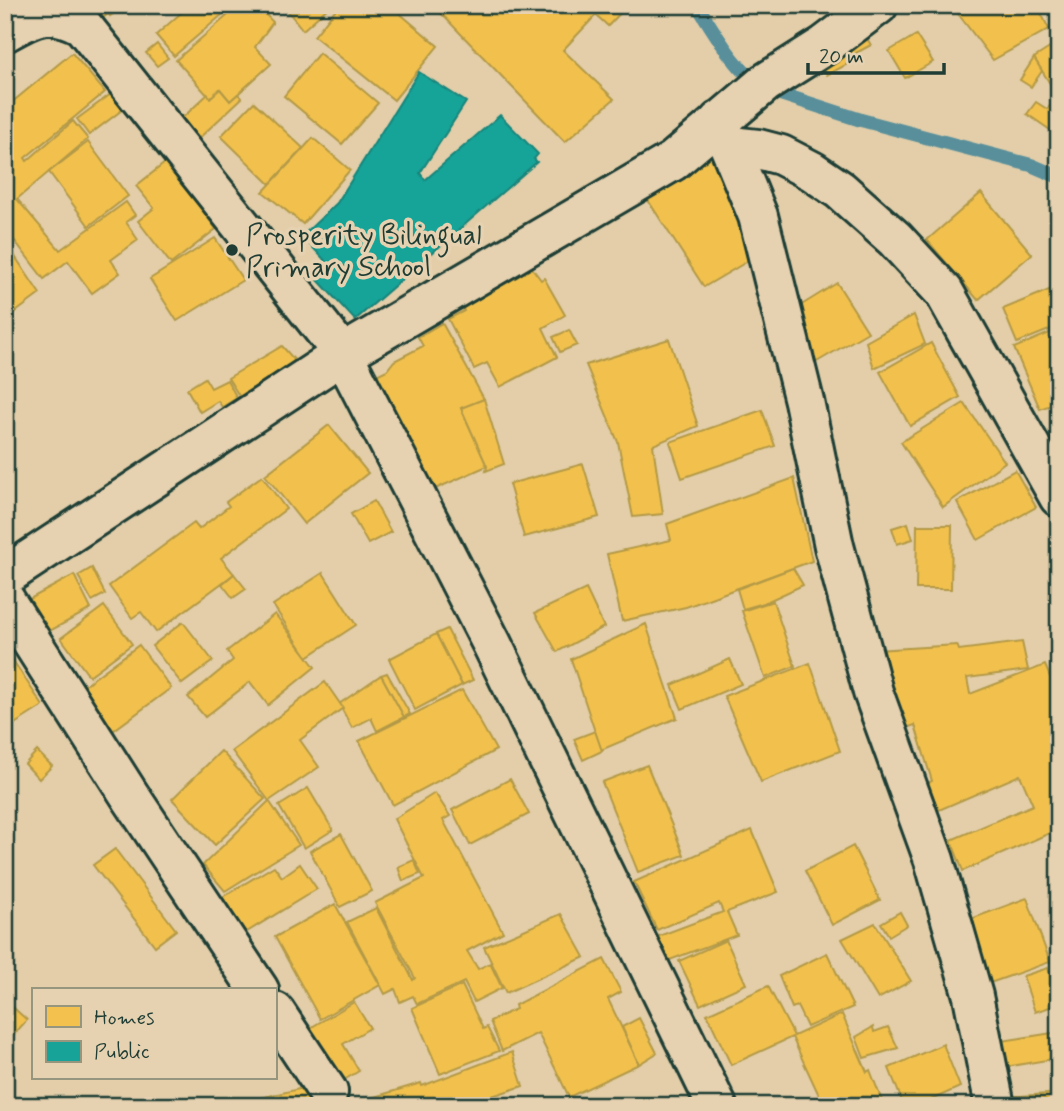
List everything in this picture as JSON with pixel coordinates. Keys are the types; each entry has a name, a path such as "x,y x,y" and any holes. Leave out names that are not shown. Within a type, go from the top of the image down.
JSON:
{"street":[{"path":"5,576 343,354 673,161 724,134 765,83 825,45 877,5"},
{"path":"21,18 53,14 82,24 343,354 492,644 717,1106"},
{"path":"724,134 781,155 812,170 840,190 895,239 944,292 1059,497"},
{"path":"724,134 758,216 804,401 834,546 873,692 934,860 973,996 995,1106"},
{"path":"5,600 130,796 258,988"},
{"path":"276,1014 328,1092"}],"building: Homes":[{"path":"83,5 102,5 108,14 99,21"},
{"path":"102,5 125,5 110,16"},
{"path":"190,5 256,5 273,22 255,47 271,64 230,101 220,89 210,98 176,60 227,16 224,13 174,56 156,35"},
{"path":"283,5 331,5 303,30"},
{"path":"339,5 390,5 438,46 394,100 314,36"},
{"path":"433,5 628,5 608,26 596,15 563,50 614,99 565,142"},
{"path":"965,5 1037,5 1049,29 993,60 956,11"},
{"path":"860,27 871,45 856,53 859,58 827,75 814,51"},
{"path":"916,35 933,62 905,78 889,51"},
{"path":"1059,42 1059,98 1034,58"},
{"path":"157,44 168,58 157,66 146,53"},
{"path":"72,53 105,92 25,158 27,161 73,121 88,139 17,199 60,250 126,202 135,215 126,222 138,240 111,260 120,273 92,293 68,261 44,279 5,228 5,108"},
{"path":"319,53 378,103 342,144 284,96"},
{"path":"1034,58 1042,71 1031,87 1020,80"},
{"path":"220,89 230,101 238,94 242,98 196,141 178,122 208,94 210,98"},
{"path":"115,91 126,107 89,135 77,119"},
{"path":"254,102 303,148 270,184 221,136"},
{"path":"1036,102 1047,109 1054,102 1059,106 1059,136 1027,114"},
{"path":"313,138 350,170 303,224 263,192"},
{"path":"88,142 128,196 89,226 49,172"},
{"path":"709,149 758,255 704,287 644,194"},
{"path":"170,159 211,210 205,214 216,229 171,264 138,221 154,208 136,186"},
{"path":"981,193 1032,254 978,300 927,240"},
{"path":"215,238 243,280 177,321 150,279"},
{"path":"8,246 40,294 5,320 5,248"},
{"path":"520,252 541,280 544,278 565,315 543,328 557,357 500,387 487,363 474,369 448,319 464,311 460,302"},
{"path":"837,283 868,332 815,363 787,314"},
{"path":"1059,286 1059,326 1017,343 1003,309"},
{"path":"914,315 925,344 874,368 866,342"},
{"path":"442,323 484,399 461,408 487,466 433,490 366,380 387,370 394,361 423,346 418,337"},
{"path":"1059,329 1059,402 1040,409 1014,348"},
{"path":"569,330 577,345 560,352 553,337"},
{"path":"669,339 698,426 653,445 663,514 633,517 618,442 586,365"},
{"path":"931,343 960,397 910,426 880,372"},
{"path":"282,346 298,364 241,399 228,378"},
{"path":"205,378 211,388 227,380 237,398 222,407 218,401 200,412 187,389"},
{"path":"484,399 504,464 486,471 487,466 461,408"},
{"path":"964,403 1005,462 943,507 901,442"},
{"path":"762,410 775,446 682,478 670,442"},
{"path":"329,425 368,473 304,524 265,475"},
{"path":"583,464 599,517 524,537 509,484"},
{"path":"1015,470 1036,507 978,540 957,502"},
{"path":"262,476 286,509 221,558 234,574 156,632 141,612 132,618 109,586 194,523 199,529 229,506 226,502"},
{"path":"794,478 812,561 686,607 622,621 607,554 671,540 667,524"},
{"path":"374,501 391,532 368,544 351,514"},
{"path":"908,523 913,539 897,544 892,528"},
{"path":"917,525 952,525 951,589 916,589"},
{"path":"92,568 105,594 92,601 78,576"},
{"path":"793,568 803,585 764,603 743,609 737,589"},
{"path":"323,573 356,625 307,657 273,605"},
{"path":"234,574 246,589 233,598 222,584"},
{"path":"74,575 91,609 44,634 26,601"},
{"path":"586,589 604,627 557,652 535,613"},
{"path":"773,601 795,666 765,678 742,611"},
{"path":"104,606 132,644 89,676 61,638"},
{"path":"275,614 315,667 268,705 250,682 205,717 188,697 233,660 227,651"},
{"path":"183,622 213,661 182,684 152,646"},
{"path":"646,624 677,718 601,750 571,659"},
{"path":"447,629 473,680 462,685 436,634"},
{"path":"436,634 462,685 415,710 389,659"},
{"path":"1022,642 1028,670 967,678 970,694 1045,665 1059,698 1059,829 963,871 951,840 1033,805 1020,775 939,810 927,783 932,781 915,725 903,729 876,650 957,645 959,650"},
{"path":"139,645 171,688 110,733 78,690"},
{"path":"12,659 43,706 5,730 5,663"},
{"path":"730,659 741,684 682,709 672,685"},
{"path":"810,663 840,751 761,782 724,696"},
{"path":"387,673 410,714 404,717 381,675"},
{"path":"381,675 404,717 377,731 371,718 352,728 339,704"},
{"path":"325,682 343,708 300,740 319,767 269,801 232,751"},
{"path":"462,690 496,750 393,805 359,741"},
{"path":"595,731 602,751 583,760 574,739"},
{"path":"37,751 52,766 39,779 25,764"},
{"path":"221,751 265,799 215,845 172,799"},
{"path":"647,765 684,855 638,872 602,782"},
{"path":"510,779 529,814 470,845 452,810"},
{"path":"308,788 333,830 304,848 279,806"},
{"path":"435,793 450,816 443,820 503,932 467,951 478,969 490,963 502,988 474,1002 464,982 417,1004 413,996 400,1002 395,989 385,994 347,922 376,908 413,980 415,978 375,903 424,878 394,819"},
{"path":"269,801 299,845 225,891 203,865"},
{"path":"752,830 778,892 727,912 737,935 667,961 656,937 723,912 719,903 657,930 634,882"},
{"path":"341,834 372,891 340,907 310,851"},
{"path":"853,846 880,900 832,925 805,871"},
{"path":"115,849 176,930 155,946 93,865"},
{"path":"414,860 420,874 403,881 398,867"},
{"path":"300,864 317,889 242,935 219,899 274,866 282,877"},
{"path":"1027,898 1050,962 990,983 968,920"},
{"path":"335,904 380,985 320,1019 275,937"},
{"path":"900,912 907,925 889,936 881,923"},
{"path":"561,914 585,957 506,993 484,947"},
{"path":"875,923 911,981 878,999 842,939"},
{"path":"726,940 746,984 700,1005 679,961"},
{"path":"827,953 853,1007 807,1027 797,1006 792,1008 779,976"},
{"path":"604,959 621,992 608,999 639,1064 569,1097 538,1033 502,1051 490,1021 516,1009 515,1005"},
{"path":"1048,968 1059,1004 1035,1012 1023,976"},
{"path":"462,985 483,1029 487,1027 499,1051 440,1074 412,1008"},
{"path":"768,986 794,1036 842,1014 867,1072 870,1070 884,1106 824,1106 792,1037 731,1065 707,1014"},
{"path":"5,1000 27,1020 5,1044"},
{"path":"354,1002 370,1028 343,1044 359,1071 334,1086 300,1034"},
{"path":"639,1018 657,1053 639,1064 622,1027"},
{"path":"873,1027 874,1032 888,1027 898,1048 864,1058 856,1037"},
{"path":"1059,1032 1059,1058 999,1068 995,1042"},
{"path":"943,1044 960,1087 918,1106 904,1106 889,1068"},
{"path":"512,1052 523,1086 461,1106 448,1105 447,1102 434,1106 363,1106 361,1101 421,1083 422,1086"},
{"path":"302,1089 312,1106 225,1106"},
{"path":"1059,1093 1059,1106 1008,1106 1007,1097"},
{"path":"578,1098 580,1106 549,1106"}],"building: Public":[{"path":"419,72 466,102 420,173 425,180 500,115 538,154 534,159 537,162 355,320 318,280 332,268 302,236 337,203"}],"waterway":[{"path":"697,5 735,62 765,89 861,120 1031,165 1059,177"}],"place":[{"name":"Prosperity Bilingual Primary School","path":"232,250"}]}
